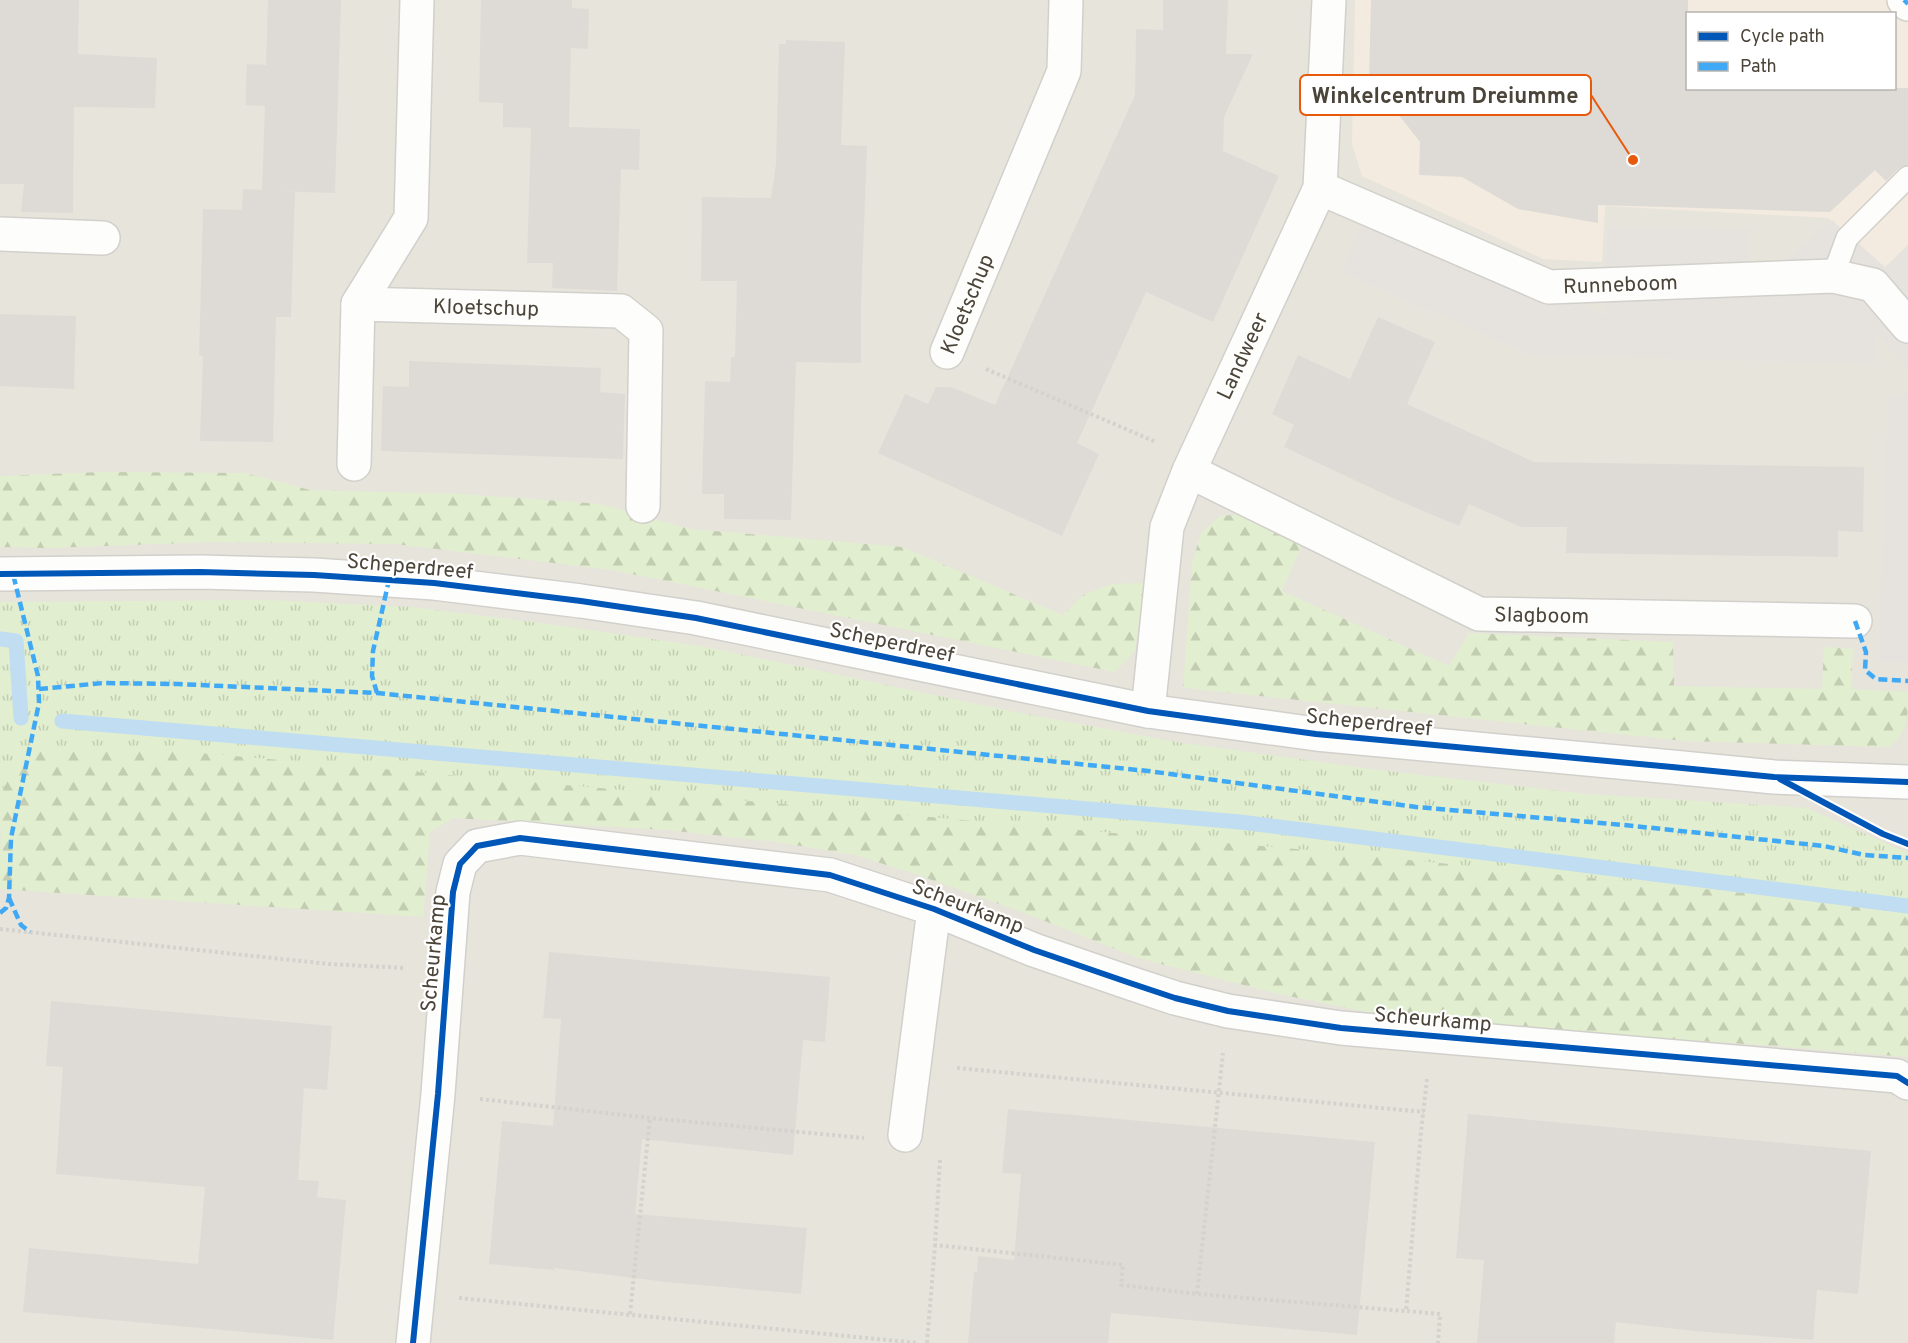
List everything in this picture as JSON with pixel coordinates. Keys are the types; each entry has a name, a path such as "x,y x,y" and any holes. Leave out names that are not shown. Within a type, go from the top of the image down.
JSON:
{"street":[{"path":"354,464 358,304 411,218 417,0"},
{"name":"Kloetschup","path":"947,352 1064,71 1066,0"},
{"name":"Landweer","path":"1148,711 1167,527 1192,465 1320,188 1329,0"},
{"path":"1904,0 1908,4"},
{"name":"Runneboom","path":"1320,188 1549,287 1833,276 1874,285 1908,326"},
{"path":"0,234 103,238"},
{"name":"Kloetschup","path":"358,304 621,311 646,331 643,506"},
{"name":"Slagboom","path":"1192,465 1479,614 1856,621"},
{"name":"Scheperdreef","path":"0,574 200,572 314,575 434,583 696,618 1148,711 1316,734 1774,777 1908,782"},
{"name":"Scheurkamp","path":"413,1343 438,1094 453,892 460,864 477,846 520,838 830,875 934,909 1065,961 1175,998 1228,1011 1341,1028 1896,1076 1908,1083"},
{"name":"Scheurkamp","path":"905,1135 934,909"}],"lane":[{"path":"1833,276 1847,238 1908,177"}],"path":[{"path":"1197,1294 1228,1011"},
{"path":"914,1065 1424,1112"},
{"path":"438,1094 650,1118 873,1138 905,1135 942,1136 927,1343"},
{"path":"630,1314 650,1118"},
{"path":"935,1245 1123,1265 1121,1285 1197,1294 1440,1314 1437,1343"},
{"path":"418,1295 918,1343"}],"shaded area":[{"path":"0,0 1908,0 1908,1343 0,1343"},
{"path":"1355,0 1908,0 1908,295 1828,218 1605,206 1602,262 1543,259 1362,176 1352,144"},
{"path":"1367,213 1605,316 1607,227 1749,229 1748,269 1773,270 1832,220 1885,267 1908,245 1908,368 1875,332 1874,364 1531,355 1341,272"},
{"path":"1888,395 1908,396 1908,663 1878,662"}],"green space":[{"path":"101,472 245,473 310,490 462,494 600,504 690,529 902,547 1063,615 1083,595 1112,584 1144,583 1135,651 1115,672 612,570 395,544 214,542 48,548 0,547 0,476"},
{"path":"1245,514 1304,539 1282,591 1449,666 1469,633 1673,642 1674,686 1822,689 1824,647 1853,649 1851,689 1908,692 1906,724 1900,736 1889,747 1685,741 1183,687 1192,564 1201,533 1220,516"},
{"path":"269,600 412,607 701,646 1010,711 1176,742 1378,770 1586,794 1807,808 1908,853 1908,909 1296,849 142,748 44,746 0,829 0,602"},
{"path":"44,746 142,748 1296,849 1908,909 1908,1057 1553,1031 1372,1013 1279,994 1138,958 1030,915 855,855 776,842 667,830 453,818 430,832 423,917 0,889 1,825 5,775 8,767 16,759"}],"building":[{"path":"0,0 79,0 78,54 157,58 155,108 74,107 73,213 21,212 24,184 0,184"},
{"path":"268,0 341,0 335,193 270,191 295,192 291,317 276,317 273,442 200,441 203,356 199,356 203,209 242,210 243,189 262,190 265,106 246,105 246,85 247,64 266,65"},
{"path":"481,0 572,0 572,8 589,9 588,49 571,48 569,127 640,129 639,170 621,169 617,291 552,288 553,263 527,263 531,128 503,127 503,103 479,102"},
{"path":"1163,0 1228,0 1226,54 1253,54 1224,117 1223,151 1279,176 1213,322 1146,292 1077,443 1099,454 1062,536 878,453 905,394 928,404 936,387 951,387 995,405 1135,95 1136,29 1163,30"},
{"path":"1371,0 1688,0 1686,90 1896,90 1896,88 1908,88 1908,165 1899,168 1886,181 1875,170 1830,212 1598,205 1598,223 1518,209 1462,177 1419,175 1420,142 1398,114 1381,83 1369,82"},
{"path":"786,40 845,42 841,145 867,146 861,363 796,362 791,520 724,519 724,494 702,494 705,381 730,382 731,357 735,357 737,281 701,281 702,197 771,198 776,164 779,44 786,44"},
{"path":"0,314 76,316 74,389 0,386"},
{"path":"1378,317 1435,342 1407,404 1534,462 1864,467 1863,532 1838,531 1838,557 1566,553 1567,527 1521,527 1469,504 1459,526 1284,447 1294,425 1272,414 1298,355 1350,379"},
{"path":"409,361 601,368 600,392 625,394 623,459 381,451 383,386 409,387"},
{"path":"549,952 830,977 825,1042 803,1040 793,1155 642,1139 635,1214 807,1228 801,1294 666,1282 554,1268 554,1270 489,1264 502,1121 553,1126 561,1019 543,1018"},
{"path":"51,1001 332,1026 327,1090 304,1088 298,1180 319,1181 317,1197 346,1200 333,1340 23,1312 29,1248 198,1264 205,1187 56,1174 63,1067 46,1066"},
{"path":"1008,1109 1375,1142 1357,1335 1111,1313 1108,1343 968,1343 974,1272 977,1272 978,1256 1014,1260 1021,1174 1002,1173"},
{"path":"1468,1114 1871,1151 1858,1294 1817,1290 1813,1340 1694,1331 1616,1322 1614,1343 1477,1343 1484,1260 1456,1258"}],"waterway":[{"path":"0,639 16,641 21,718"},
{"path":"62,721 1240,822 1908,906"}],"marked path":[{"path":"1904,0 1908,4"},
{"path":"0,913 6,908 9,898 11,838 39,703 38,676 13,574"},
{"path":"377,693 372,676 373,651 389,580"},
{"path":"1855,621 1866,652 1865,670 1876,679 1908,681"},
{"path":"39,689 103,683 377,693 1148,771 1416,807 1624,825 1824,846 1864,855 1908,858"},
{"path":"9,898 21,925 30,932"}],"cycle path":[{"path":"0,574 200,572 314,575 434,583 696,618 1148,711 1316,734 1774,777 1908,782"},
{"path":"1780,779 1883,834 1908,844"},
{"path":"413,1343 438,1094 453,892 460,864 477,846 520,838 830,875 934,909 1034,950 1127,982 1175,998 1228,1011 1341,1028 1897,1076 1908,1083"}],"place":[{"name":"Winkelcentrum Dreiumme","path":"1633,160"}]}
